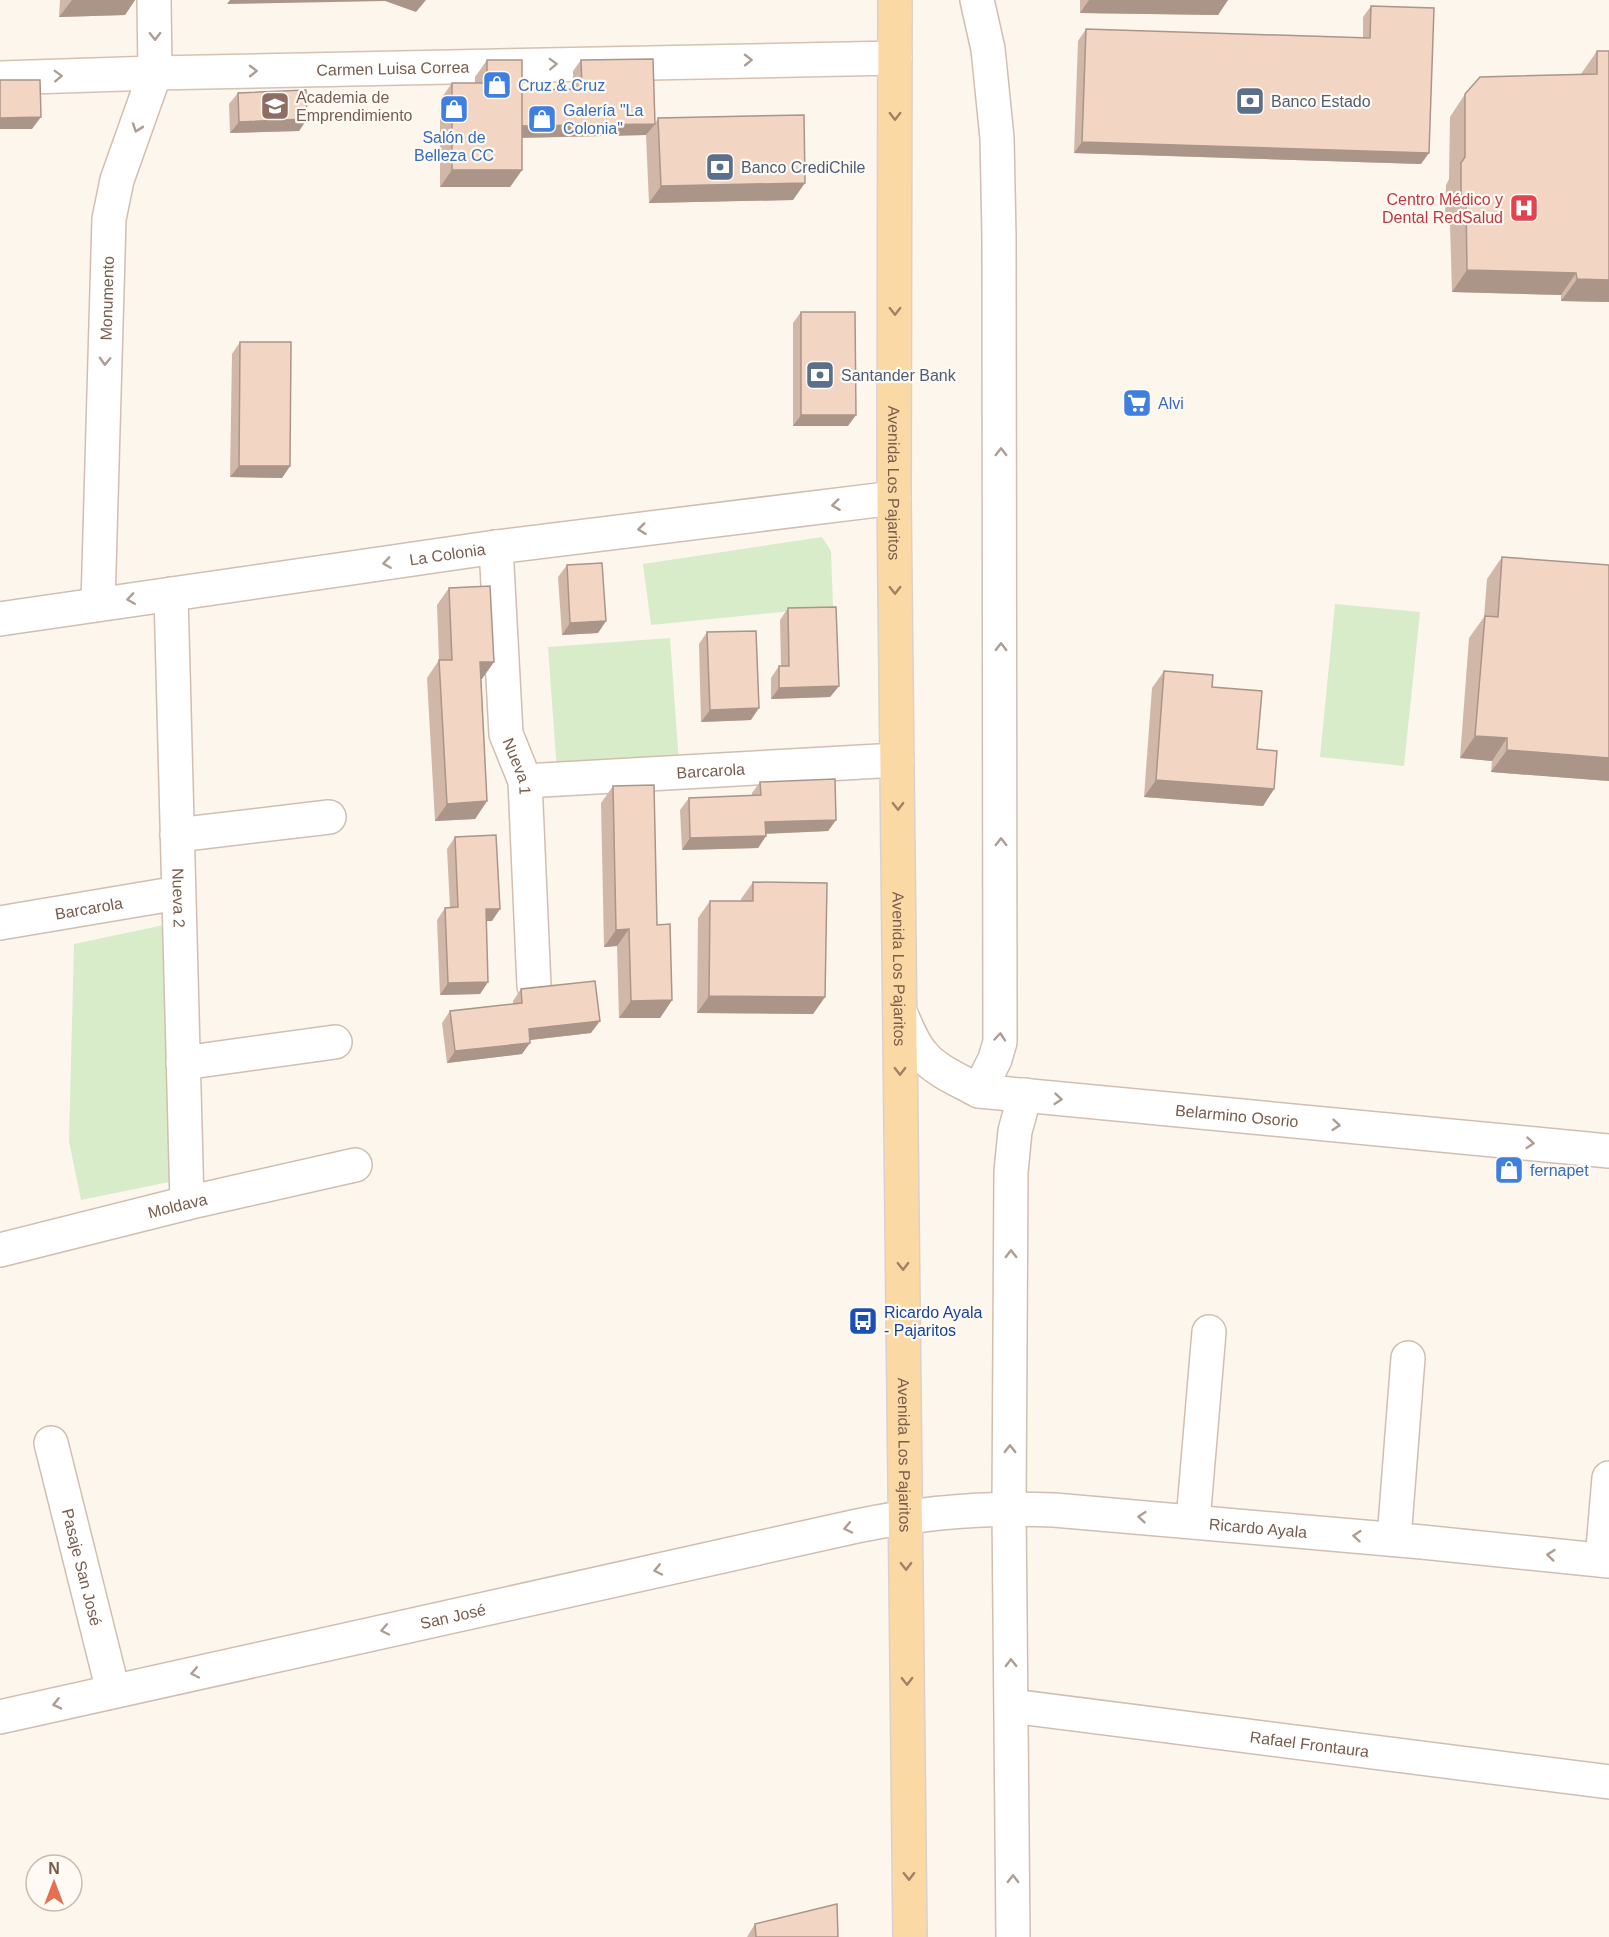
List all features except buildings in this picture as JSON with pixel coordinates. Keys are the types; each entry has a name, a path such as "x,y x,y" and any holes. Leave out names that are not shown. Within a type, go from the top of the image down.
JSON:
{"main road":[{"name":"Avenida Los Pajaritos","path":"895,0 894,498 910,1937"}],"street":[{"name":"Monumento","path":"98,604 109,219 117,180 155,73 154,0"},
{"path":"977,0 988,49 997,138 1001,331 1000,1042 995,1059 979,1091"},
{"name":"Carmen Luisa Correa","path":"0,78 895,58"},
{"name":"La Colonia","path":"0,619 496,547 894,498"},
{"name":"Nueva 1","path":"496,547 506,734 525,781 534,986"},
{"name":"Nueva 2","path":"171,594 187,1203"},
{"name":"Barcarola","path":"525,781 897,760"},
{"path":"177,835 329,817"},
{"name":"Barcarola","path":"0,923 178,893"},
{"name":"Belarmino Osorio","path":"900,1012 923,1056 979,1091 1609,1150"},
{"path":"183,1063 335,1042"},
{"path":"1013,1937 1010,1508 1011,1172 1015,1131 1025,1095"},
{"name":"Moldava","path":"0,1250 187,1203 355,1165"},
{"path":"1193,1521 1209,1332"},
{"path":"1394,1539 1408,1358"},
{"name":"Pasaje San José","path":"51,1443 113,1691"},
{"path":"1605,1561 1609,1478"},
{"name":"Ricardo Ayala","path":"905,1516 1010,1508 1193,1521 1605,1561"},
{"name":"San José","path":"0,1717 905,1516"},
{"name":"Rafael Frontaura","path":"1012,1706 1609,1782"}],"green space":[{"path":"822,537 831,551 833,607 651,625 643,564"},
{"path":"1335,604 1420,612 1404,766 1320,757"},
{"path":"670,638 679,763 557,772 548,647"},
{"path":"164,925 169,1182 81,1200 69,1141 74,944"}],"place":[{"name":"Cruz & Cruz","path":"497,85"},
{"name":"Banco Estado","path":"1250,101"},
{"name":"Academia de Emprendimiento","path":"275,106"},
{"name":"Salón de Belleza CC","path":"454,109"},
{"name":"Galería \"La Colonia\"","path":"542,119"},
{"name":"Banco CrediChile","path":"720,167"},
{"name":"Centro Médico y Dental RedSalud","path":"1524,208"},
{"name":"Santander Bank","path":"820,375"},
{"name":"Alvi","path":"1137,403"},
{"name":"fernapet","path":"1509,1170"},
{"name":"Ricardo Ayala - Pajaritos","path":"863,1321"}]}
